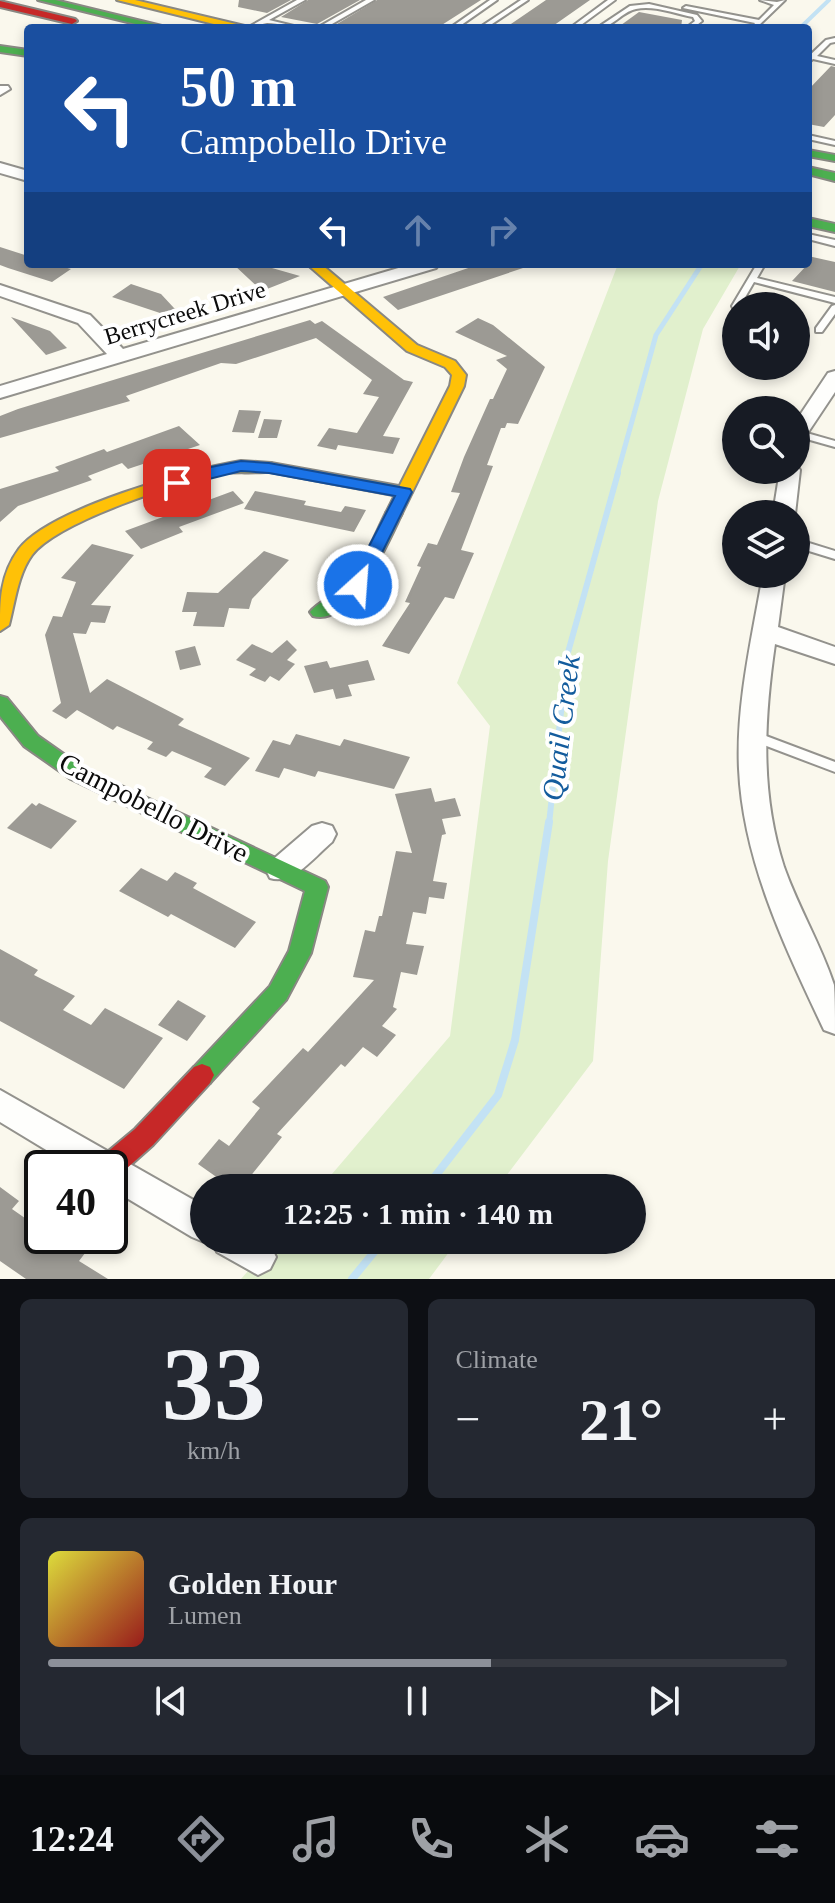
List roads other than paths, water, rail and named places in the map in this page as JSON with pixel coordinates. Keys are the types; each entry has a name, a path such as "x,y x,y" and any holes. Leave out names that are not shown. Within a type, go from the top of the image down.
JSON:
{"main road":[{"path":"43,0 148,24"},
{"path":"122,0 228,24"},
{"path":"0,4 85,24"},
{"path":"0,22 24,28"},
{"path":"0,49 24,52"},
{"path":"812,154 835,158"},
{"path":"812,174 835,179"},
{"path":"812,223 835,228"},
{"path":"318,268 412,348 450,364 459,375 457,386 358,585 337,604 319,612"},
{"path":"0,625 19,561 35,542 58,527 202,473 241,466 269,468 404,492"},
{"name":"Campobello Drive","path":"0,703 31,741 78,774 317,887 300,953 278,993 128,1151"}],"street":[{"path":"0,168 24,175"},
{"name":"Berrycreek Drive","path":"0,392 416,268"},
{"path":"0,290 84,319 120,358"},
{"path":"810,417 831,389"},
{"path":"772,588 753,736 752,768 758,820 777,885 824,968 835,1020"},
{"path":"766,632 835,656"},
{"name":"Campobello Drive","path":"280,870 322,834"},
{"path":"0,1105 76,1150"},
{"path":"128,1181 190,1217"}],"lane":[{"path":"258,24 302,0"},
{"path":"344,24 371,0"},
{"path":"459,24 494,0"},
{"path":"488,24 525,0"},
{"path":"579,24 612,0"},
{"path":"648,0 753,24"},
{"path":"763,0 780,2"},
{"path":"758,24 780,2"},
{"path":"606,24 632,7 649,6 695,16 699,21 695,24"},
{"path":"484,7 507,12"},
{"path":"812,57 835,40"},
{"path":"822,47 835,50"},
{"path":"812,59 835,62"},
{"path":"812,138 835,143"},
{"path":"812,237 835,243"},
{"path":"745,292 759,268"},
{"path":"752,279 835,300"},
{"path":"819,330 835,308"},
{"path":"810,438 835,444"},
{"path":"810,547 835,555"},
{"path":"753,736 835,767"}],"waterway":[{"name":"Quail Creek","path":"804,24 829,0"},
{"name":"Quail Creek","path":"617,475 656,335 699,268"},
{"name":"Quail Creek","path":"549,824 567,656 618,473"},
{"name":"Quail Creek","path":"437,1174 498,1095 515,1040 549,822"},
{"name":"Quail Creek","path":"352,1279 373,1254"}]}
